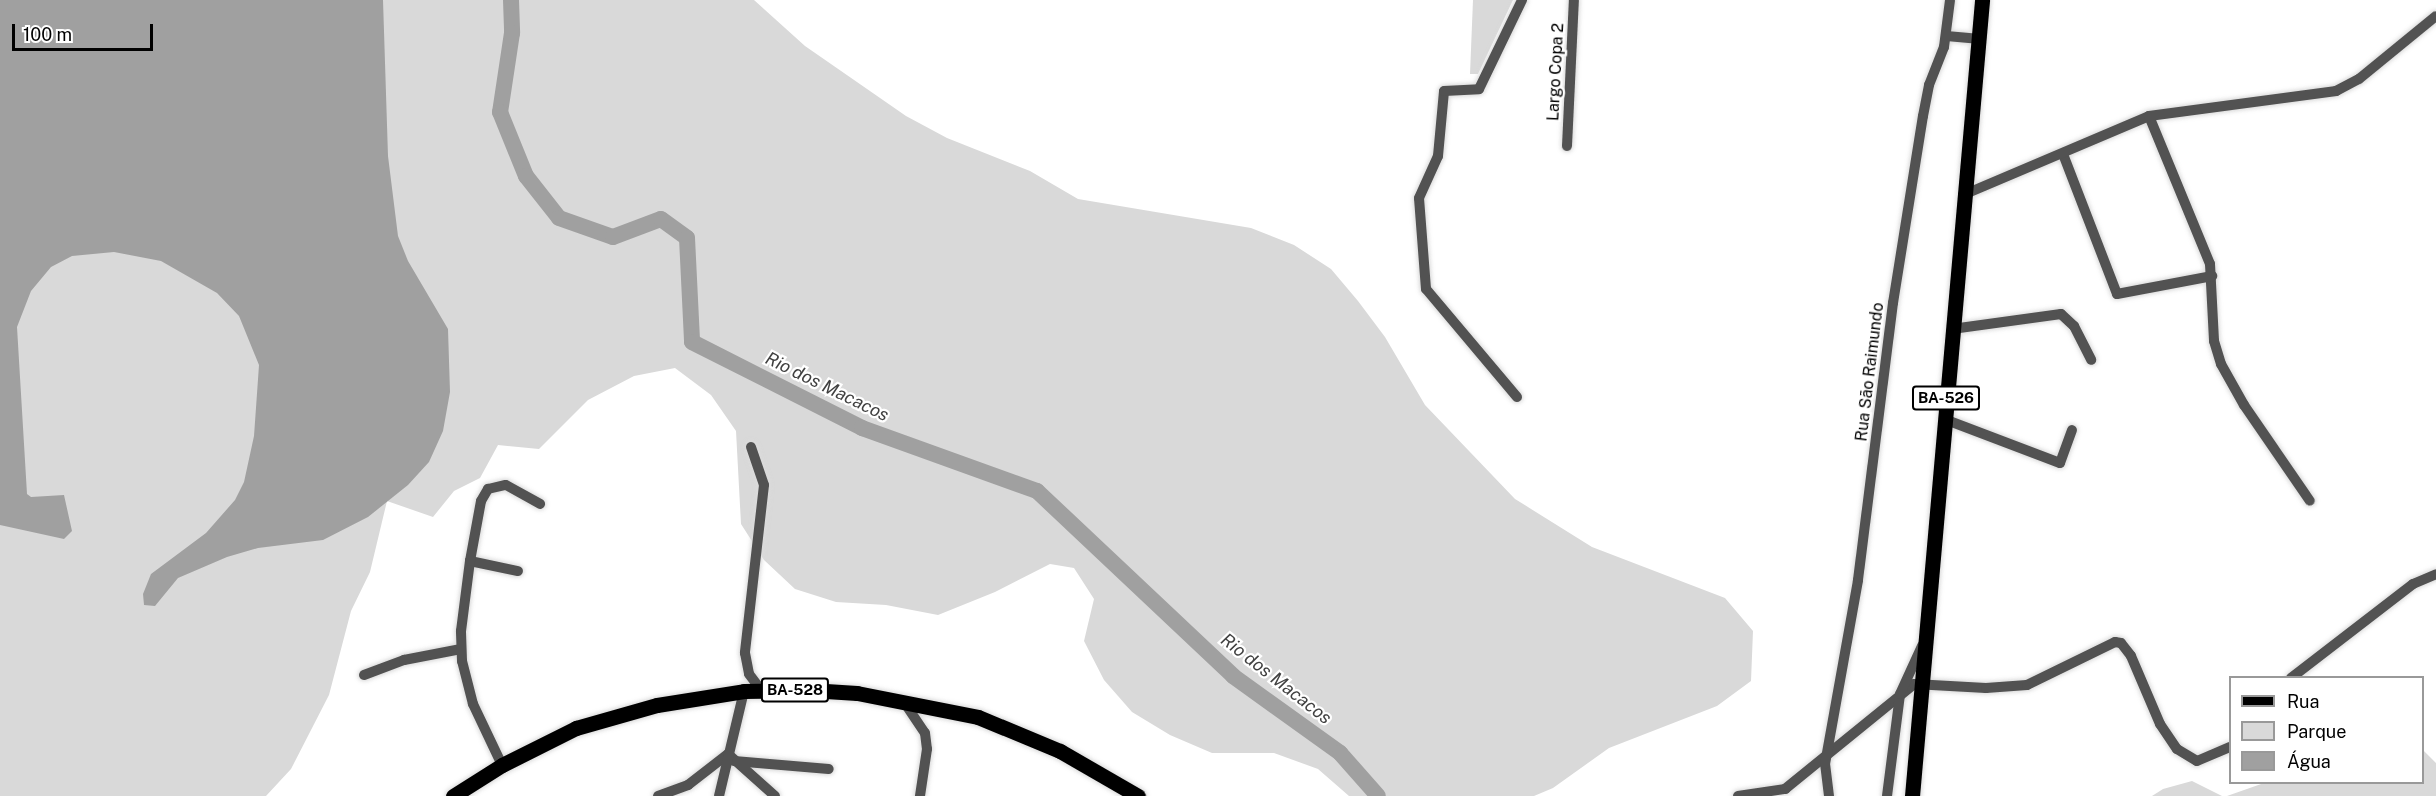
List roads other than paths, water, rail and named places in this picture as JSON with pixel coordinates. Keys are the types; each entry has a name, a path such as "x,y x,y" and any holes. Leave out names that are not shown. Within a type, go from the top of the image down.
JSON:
{"main road":[{"name":"BA-526","path":"1912,796 1963,195 1982,0"},
{"name":"BA-528","path":"453,796 502,765 576,729 657,705 762,691 857,693 978,717 1031,737 1090,766 1138,796"}],"street":[{"path":"1517,397 1424,283 1419,198 1438,156 1444,91 1479,89 1522,0"},
{"name":"Largo Copa 2","path":"1568,146 1574,0"},
{"name":"Rua São Raimundo","path":"1829,796 1825,771 1858,580 1893,303 1923,116 1946,36 1950,0"},
{"path":"1963,195 2149,116 2336,91 2359,79 2436,16"},
{"path":"1946,36 1978,39"},
{"path":"2149,116 2208,255 2212,276 2214,341 2221,364 2244,405 2310,501"},
{"path":"2063,154 2117,294 2212,276"},
{"path":"1952,329 2061,314 2074,326 2091,360"},
{"path":"1944,419 2060,463 2072,430"},
{"path":"751,447 764,485 745,653 749,674 762,691"},
{"path":"502,765 466,685 461,649 470,561 481,501 488,489 506,485 540,504"},
{"path":"470,561 518,571"},
{"path":"2294,676 2413,584 2436,574"},
{"path":"1887,796 1900,694 1925,641"},
{"path":"1738,796 1785,789 1828,750 1900,694 1921,682 1986,688 2027,685 2059,673 2107,644 2121,643 2131,656 2160,724 2177,749 2197,760 2229,747"},
{"path":"364,675 404,660 461,649"},
{"path":"719,796 731,757 744,692"},
{"path":"904,702 925,733 927,749 920,796"},
{"path":"731,757 774,796"},
{"path":"658,796 688,785 731,757 829,770"}],"water":[{"path":"0,0 383,0 388,156 398,236 408,261 448,329 450,392 443,431 429,462 408,485 368,517 323,540 258,548 227,557 178,578 155,606 144,605 143,594 151,574 206,533 235,500 244,482 254,436 259,365 239,316 217,293 161,261 114,252 72,256 51,267 31,291 17,327 27,494 31,497 64,495 72,531 64,539 0,525"}],"waterway":[{"name":"Rio dos Macacos","path":"511,0 512,33 500,112 526,176 559,218 613,237 661,219 687,238 692,342 862,428 1037,491 1233,676 1340,753 1378,796"}]}
